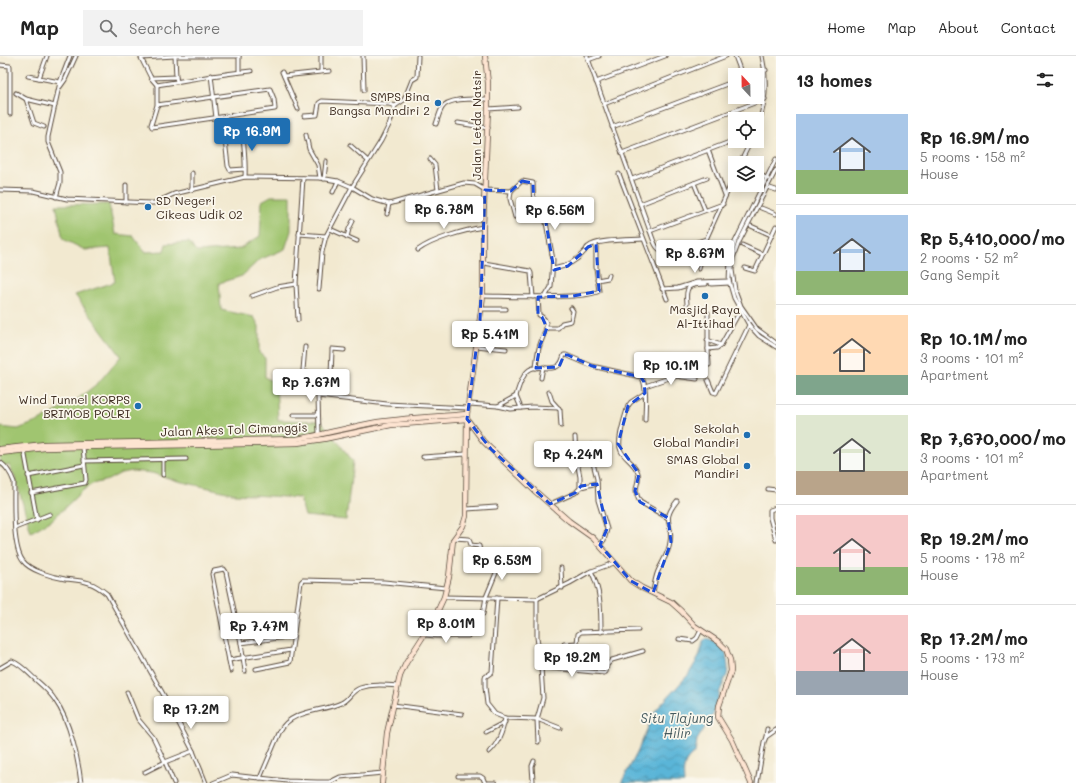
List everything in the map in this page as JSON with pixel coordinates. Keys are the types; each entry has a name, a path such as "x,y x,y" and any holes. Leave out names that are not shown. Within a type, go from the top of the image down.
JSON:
{"main road":[{"name":"Jalan Letda Natsir","path":"454,538 463,526 467,509 467,417 483,296 488,128 488,99 485,56"},
{"name":"Jalan Akes Tol Cimanggis","path":"0,449 45,444 83,445 296,439 319,436 371,423 400,419 467,417"},
{"path":"0,453 83,445 297,443 391,425 467,417 483,441 491,449 569,521 600,545 614,563 636,584 666,599 677,607 692,624 723,645 729,656 731,666 730,676 720,700 718,713 721,724 732,740 751,783"},
{"path":"382,783 387,733 397,686 403,668 425,635 444,597 454,538"}],"street":[{"path":"40,78 47,56"},
{"path":"56,197 60,183 60,172 48,142 48,137 60,82 70,56"},
{"path":"60,87 65,80 76,56"},
{"path":"176,56 177,82"},
{"path":"157,105 270,89 274,99 275,109 152,127 151,125 157,105 157,85 151,78 141,58 176,56 239,56 239,72"},
{"path":"321,56 321,71"},
{"path":"363,56 364,90"},
{"path":"319,289 322,252 326,236 352,187 381,141 390,123 395,106 404,100 412,80 417,77 418,56"},
{"path":"587,56 612,128 658,249 662,252 668,252 706,239"},
{"path":"588,60 599,56"},
{"path":"596,82 665,56"},
{"path":"604,104 726,56"},
{"path":"734,56 739,68"},
{"path":"762,56 766,70 765,99 763,112"},
{"path":"0,65 10,66 10,114"},
{"path":"157,85 211,75 251,71"},
{"path":"284,76 330,71"},
{"path":"282,72 298,109"},
{"path":"211,75 216,118"},
{"path":"28,76 60,82"},
{"path":"151,78 176,77"},
{"path":"612,128 728,84"},
{"path":"16,93 26,99 55,106"},
{"path":"26,99 34,123 44,127"},
{"path":"436,124 445,104 452,101 488,99"},
{"path":"622,153 765,99"},
{"path":"304,116 317,115 319,103 322,101 389,104 395,106"},
{"path":"488,108 518,107"},
{"path":"458,123 488,128"},
{"path":"245,169 230,170 228,166 224,131 229,127 240,126 242,128 245,169 245,177"},
{"path":"306,135 309,149 318,165 320,178"},
{"path":"632,179 728,143"},
{"path":"350,145 368,161"},
{"path":"708,150 725,196"},
{"path":"430,159 435,165 438,190"},
{"path":"776,160 735,242 730,259 730,282 734,298 749,325 759,336 776,347"},
{"path":"324,179 326,161"},
{"path":"776,170 739,242 733,258 732,270 735,290 741,309 757,329 776,343"},
{"path":"192,173 192,189"},
{"path":"619,174 667,299"},
{"path":"764,176 771,180"},
{"path":"0,190 33,191 67,199 154,203 174,194 245,177 320,178 338,181 352,187 372,199 389,204 464,183 471,183 485,190 511,191"},
{"path":"298,320 296,284 302,178"},
{"path":"640,204 707,178"},
{"path":"333,192 338,181"},
{"path":"514,217 510,199 511,191 522,181 533,183 534,208 545,217 553,260 551,287 545,297"},
{"path":"694,183 705,210"},
{"path":"126,185 126,202"},
{"path":"770,188 776,190"},
{"path":"699,269 706,239 723,204 728,189"},
{"path":"387,214 389,204"},
{"path":"650,231 723,204"},
{"path":"761,208 776,214"},
{"path":"347,237 349,229 354,221"},
{"path":"752,226 771,236"},
{"path":"745,268 755,271 776,226"},
{"path":"418,250 426,244 464,231 484,227"},
{"path":"330,230 357,241"},
{"path":"299,234 326,236"},
{"path":"553,269 568,266 588,247 596,244 608,241 643,239"},
{"path":"483,296 545,297 596,294 599,291 596,244"},
{"path":"742,245 762,254"},
{"path":"484,263 530,271 533,297"},
{"path":"598,280 608,278 609,275"},
{"path":"662,289 678,288 697,282 730,282"},
{"path":"687,304 686,293 690,286 730,282"},
{"path":"252,296 278,287 296,284"},
{"path":"536,368 540,345 547,328 546,323 539,315 538,297"},
{"path":"547,328 558,328 562,323 571,321 573,311 571,308"},
{"path":"482,309 506,309"},
{"path":"708,350 717,348 721,345 741,309"},
{"path":"708,313 707,340 709,365"},
{"path":"479,325 506,327"},
{"path":"708,380 713,392 716,394 749,325"},
{"path":"707,340 721,345"},
{"path":"476,346 506,349"},
{"path":"305,347 303,370 317,376 319,436"},
{"path":"330,397 332,350 344,350"},
{"path":"498,406 516,396 520,385 529,370 536,368 557,367 564,355 568,355 592,366 641,377 644,380 645,386 645,420"},
{"path":"541,378 543,368"},
{"path":"331,374 345,374"},
{"path":"645,386 675,376 697,379"},
{"path":"549,392 552,401 559,408 561,415 561,426"},
{"path":"645,393 631,402 628,406 618,444 621,452 635,466 639,474 635,491 640,502 668,518"},
{"path":"318,396 387,404 498,406 511,409 559,408"},
{"path":"516,396 521,408"},
{"path":"293,415 318,415"},
{"path":"574,437 575,452 580,471 581,487"},
{"path":"31,493 85,483 83,445"},
{"path":"591,445 599,502 607,529 604,540 600,545"},
{"path":"24,450 37,520"},
{"path":"424,457 466,454"},
{"path":"28,476 84,463 186,459"},
{"path":"163,460 163,475"},
{"path":"0,462 11,474 14,482 15,528 17,547 22,560 42,573 55,577 92,583 107,594 172,710 193,751 206,783"},
{"path":"550,504 575,493 581,487 597,483"},
{"path":"768,489 776,490"},
{"path":"653,593 658,572 663,563 670,542 668,518 670,510 677,501"},
{"path":"467,509 496,506"},
{"path":"776,508 769,511 776,540"},
{"path":"15,528 50,514"},
{"path":"454,538 470,539 471,545 479,546 479,562"},
{"path":"482,614 486,597 496,573 495,555 501,553"},
{"path":"444,597 537,599 562,588 590,571 614,563"},
{"path":"561,568 562,588"},
{"path":"231,671 212,574 214,571 224,569 226,572 241,643 245,671"},
{"path":"590,571 596,584 600,602 602,632"},
{"path":"256,670 289,663 301,582 305,579 384,582 446,588"},
{"path":"497,598 492,672 485,677 486,696 487,704 494,713 505,720"},
{"path":"537,599 538,652 541,667 543,698 538,719 538,742"},
{"path":"224,632 295,621"},
{"path":"538,652 560,650 563,649 564,644 577,643 578,634 581,632 638,630"},
{"path":"680,639 693,641 697,638 701,630"},
{"path":"425,635 468,636"},
{"path":"241,643 293,636"},
{"path":"229,660 291,650"},
{"path":"541,667 604,673 606,672 607,665 612,660 643,651"},
{"path":"0,668 12,661 19,664 44,687 56,701 62,711 73,741 81,783"},
{"path":"260,778 280,731 291,718 341,703 353,691 361,688 376,685 397,686"},
{"path":"128,692 138,719 153,737 174,783"},
{"path":"392,705 462,714"},
{"path":"486,732 505,720 538,719 560,728"},
{"path":"489,752 501,737 505,720"},
{"path":"757,783 767,729"},
{"path":"766,737 776,730"},
{"path":"145,772 193,751"},
{"path":"531,783 532,766 534,761"},
{"path":"213,783 232,775 334,782 340,777 383,773"},
{"path":"458,776 480,776 486,783 495,783"}],"highlighted area":[{"path":"522,181 533,183 534,210 545,217 554,270 568,266 588,247 596,244 599,291 573,296 538,297 538,314 542,317 547,328 540,345 536,368 559,367 564,355 568,355 592,366 641,377 644,382 645,393 628,406 618,444 639,474 635,491 640,502 668,518 671,542 653,593 631,581 600,545 607,529 597,484 581,486 575,493 550,504 491,449 467,419 480,320 485,190 511,191"}],"green space":[{"path":"271,196 291,196 291,231 285,249 259,260 242,276 219,283 221,310 254,317 259,326 259,353 265,358 265,377 276,384 278,420 321,421 353,461 346,520 305,516 300,498 236,494 178,481 152,473 133,471 121,473 108,480 92,484 82,491 52,520 31,532 16,480 9,465 0,467 0,427 18,429 39,421 74,402 98,383 121,356 75,295 115,282 110,248 85,250 63,239 56,205 109,204 115,234 133,236 145,252 164,251 166,244 189,242 196,252 240,249 260,236 262,201"}],"water":[{"name":"Situ Tlajung Hilir","path":"706,639 715,642 726,653 728,667 727,675 720,691 714,713 697,740 695,753 686,762 684,769 684,783 621,783 637,753 655,711 688,675 699,657 703,642"}],"place":[{"name":"SMPS Bina Bangsa Mandiri 2","path":"438,103"},
{"name":"SD Negeri Cikeas Udik 02","path":"148,207"},
{"name":"Masjid Raya Al-Ittihad","path":"705,296"},
{"name":"Wind Tunnel KORPS BRIMOB POLRI","path":"138,406"},
{"name":"Sekolah Global Mandiri","path":"747,435"},
{"name":"SMAS Global Mandiri","path":"747,466"}]}
